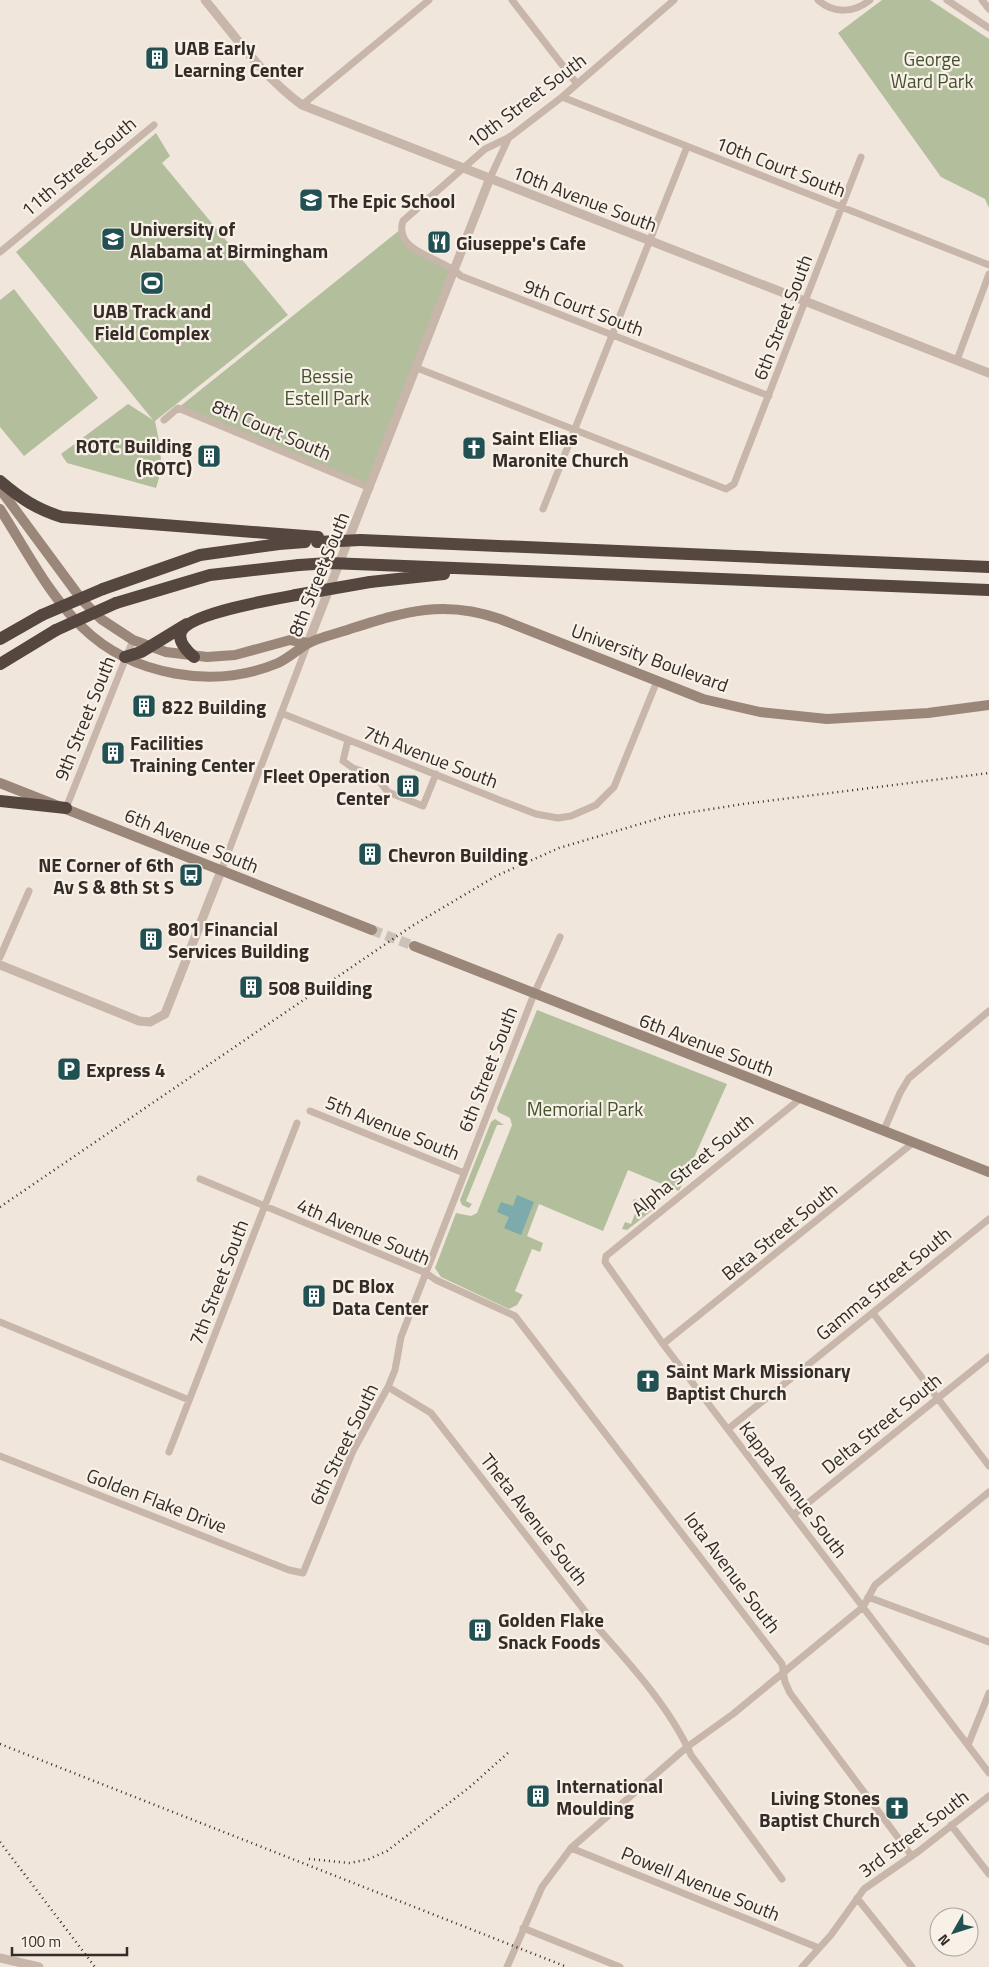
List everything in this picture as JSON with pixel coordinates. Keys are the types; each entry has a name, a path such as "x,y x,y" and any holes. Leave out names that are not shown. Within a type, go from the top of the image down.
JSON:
{"highway":[{"path":"0,481 25,502 42,511 62,517 318,539 436,542 989,567"},
{"path":"0,639 42,615 103,589 200,555 318,539"},
{"path":"0,664 56,630 116,603 210,575 299,565 330,563 989,590"},
{"path":"125,657 141,652 191,623 241,606 405,577 514,570"},
{"path":"191,623 182,630 180,638 183,646 194,656"},
{"path":"0,801 66,808"}],"main road":[{"name":"University Boulevard","path":"0,490 82,600 107,623 133,640 149,647 194,656 235,654 290,640 308,643"},
{"name":"University Boulevard","path":"0,509 49,585 74,619 93,637 125,657 147,666 173,673 227,675 280,662 308,643 403,613 430,608 459,609 500,619 703,699 760,712 827,720 928,713 989,705"},
{"name":"6th Avenue South","path":"0,783 372,930"},
{"name":"6th Avenue South","path":"414,946 989,1172"}],"street":[{"name":"10th Avenue South","path":"205,0 267,76 281,90 302,104 463,169 989,373"},
{"path":"302,104 429,0"},
{"path":"512,0 577,84"},
{"name":"10th Street South","path":"401,229 403,221 485,149 510,137 577,84 674,0"},
{"path":"818,0 836,10 860,8 870,0"},
{"path":"947,0 989,28"},
{"path":"982,0 989,9"},
{"name":"10th Court South","path":"562,96 989,265"},
{"name":"11th Street South","path":"0,252 154,125"},
{"name":"8th Street South","path":"0,966 139,1021 156,1021 165,1014 490,178 510,137"},
{"path":"544,509 687,146"},
{"name":"6th Street South","path":"574,430 726,489 730,488 734,484 769,396 861,157"},
{"name":"9th Court South","path":"401,229 405,241 414,250 456,269 461,276 769,396"},
{"path":"957,360 989,274"},
{"path":"417,368 574,430"},
{"name":"8th Court South","path":"164,420 178,408 370,488"},
{"name":"9th Street South","path":"66,808 133,640"},
{"name":"7th Avenue South","path":"281,713 536,814 558,818 572,816 596,806 614,787 657,681"},
{"path":"348,740 342,761 353,768 375,776 388,792 402,798 423,806 436,774"},
{"path":"0,957 28,891"},
{"name":"6th Street South","path":"303,1573 353,1451 388,1387 395,1370 401,1337 534,994 560,937"},
{"path":"884,1130 900,1093 909,1078 989,1012"},
{"name":"Alpha Street South","path":"606,1256 800,1099"},
{"name":"5th Avenue South","path":"310,1111 464,1173"},
{"name":"7th Street South","path":"169,1452 297,1123"},
{"name":"Beta Street South","path":"663,1344 914,1142"},
{"name":"4th Avenue South","path":"200,1179 426,1273 436,1280 515,1316"},
{"name":"Gamma Street South","path":"728,1429 989,1219"},
{"name":"Kappa Avenue South","path":"606,1256 605,1262 663,1344 989,1773"},
{"path":"873,1312 989,1466"},
{"name":"Iota Avenue South","path":"515,1316 782,1664 785,1682 790,1693 911,1855"},
{"path":"0,1322 189,1400"},
{"name":"Delta Street South","path":"793,1515 989,1357"},
{"name":"Theta Avenue South","path":"388,1387 432,1413 598,1628 627,1661 684,1737 691,1755 782,1879"},
{"name":"Golden Flake Drive","path":"0,1456 289,1570 303,1573"},
{"path":"508,1967 523,1928 542,1888 570,1848 687,1747 733,1714 863,1607 875,1585 989,1492"},
{"path":"868,1597 989,1642"},
{"path":"966,1742 989,1692"},
{"name":"3rd Street South","path":"802,1967 831,1936 864,1889 989,1796"},
{"path":"951,1825 989,1874"},
{"name":"Powell Avenue South","path":"570,1848 819,1948"},
{"path":"857,1898 912,1967"},
{"path":"523,1928 620,1967"},
{"path":"0,1958 39,1967"}],"green space":[{"name":"George Ward Park","path":"882,0 930,0 989,39 989,208 985,199 941,177 838,33"},
{"name":"UAB Track and Field Complex","path":"156,133 170,156 162,163 288,315 155,421 161,462 156,488 67,463 61,454 128,404 153,420 16,252"},
{"name":"Bessie Estell Park","path":"401,229 405,241 456,269 370,488 178,408"},
{"path":"14,289 98,398 24,456 0,427 0,300"},
{"name":"Memorial Park","path":"537,1010 727,1084 679,1191 628,1170 603,1231 539,1204 527,1236 543,1243 540,1252 532,1249 515,1291 523,1295 517,1305 509,1309 441,1277 435,1268 456,1213 471,1216 477,1213 512,1125 510,1118 498,1112 497,1108"},
{"path":"495,1119 504,1125 497,1125 466,1201 472,1204 469,1208 462,1205 460,1200 491,1122"},
{"path":"634,1199 639,1201 638,1206 649,1210 653,1205 654,1209 627,1230 622,1229 625,1222 631,1224 637,1208 631,1205"}],"water":[{"path":"517,1195 534,1202 521,1235 504,1228 509,1217 497,1212 501,1202 513,1206"}],"tunnel":[{"path":"372,930 414,946"}],"railway":[{"path":"0,1207 412,926 496,876 559,848 667,816 743,804 989,773"},
{"path":"0,1744 567,1967"},
{"path":"309,1859 350,1863 369,1859 387,1851 471,1786 509,1752"},
{"path":"0,1842 95,1967"}],"place":[{"name":"UAB Early Learning Center","path":"157,58"},
{"name":"The Epic School","path":"311,200"},
{"name":"University of Alabama at Birmingham","path":"113,239"},
{"name":"Giuseppe's Cafe","path":"439,242"},
{"name":"UAB Track and Field Complex","path":"152,283"},
{"name":"Saint Elias Maronite Church","path":"474,448"},
{"name":"ROTC Building (ROTC)","path":"209,456"},
{"name":"822 Building","path":"144,706"},
{"name":"Facilities Training Center","path":"113,753"},
{"name":"Fleet Operation Center","path":"408,786"},
{"name":"Chevron Building","path":"370,854"},
{"name":"NE Corner of 6th Av S & 8th St S","path":"191,875"},
{"name":"801 Financial Services Building","path":"151,939"},
{"name":"508 Building","path":"251,987"},
{"name":"Express 4","path":"69,1069"},
{"name":"DC Blox Data Center","path":"314,1296"},
{"name":"Saint Mark Missionary Baptist Church","path":"648,1381"},
{"name":"Golden Flake Snack Foods","path":"480,1630"},
{"name":"International Moulding","path":"538,1796"},
{"name":"Living Stones Baptist Church","path":"897,1808"}]}
